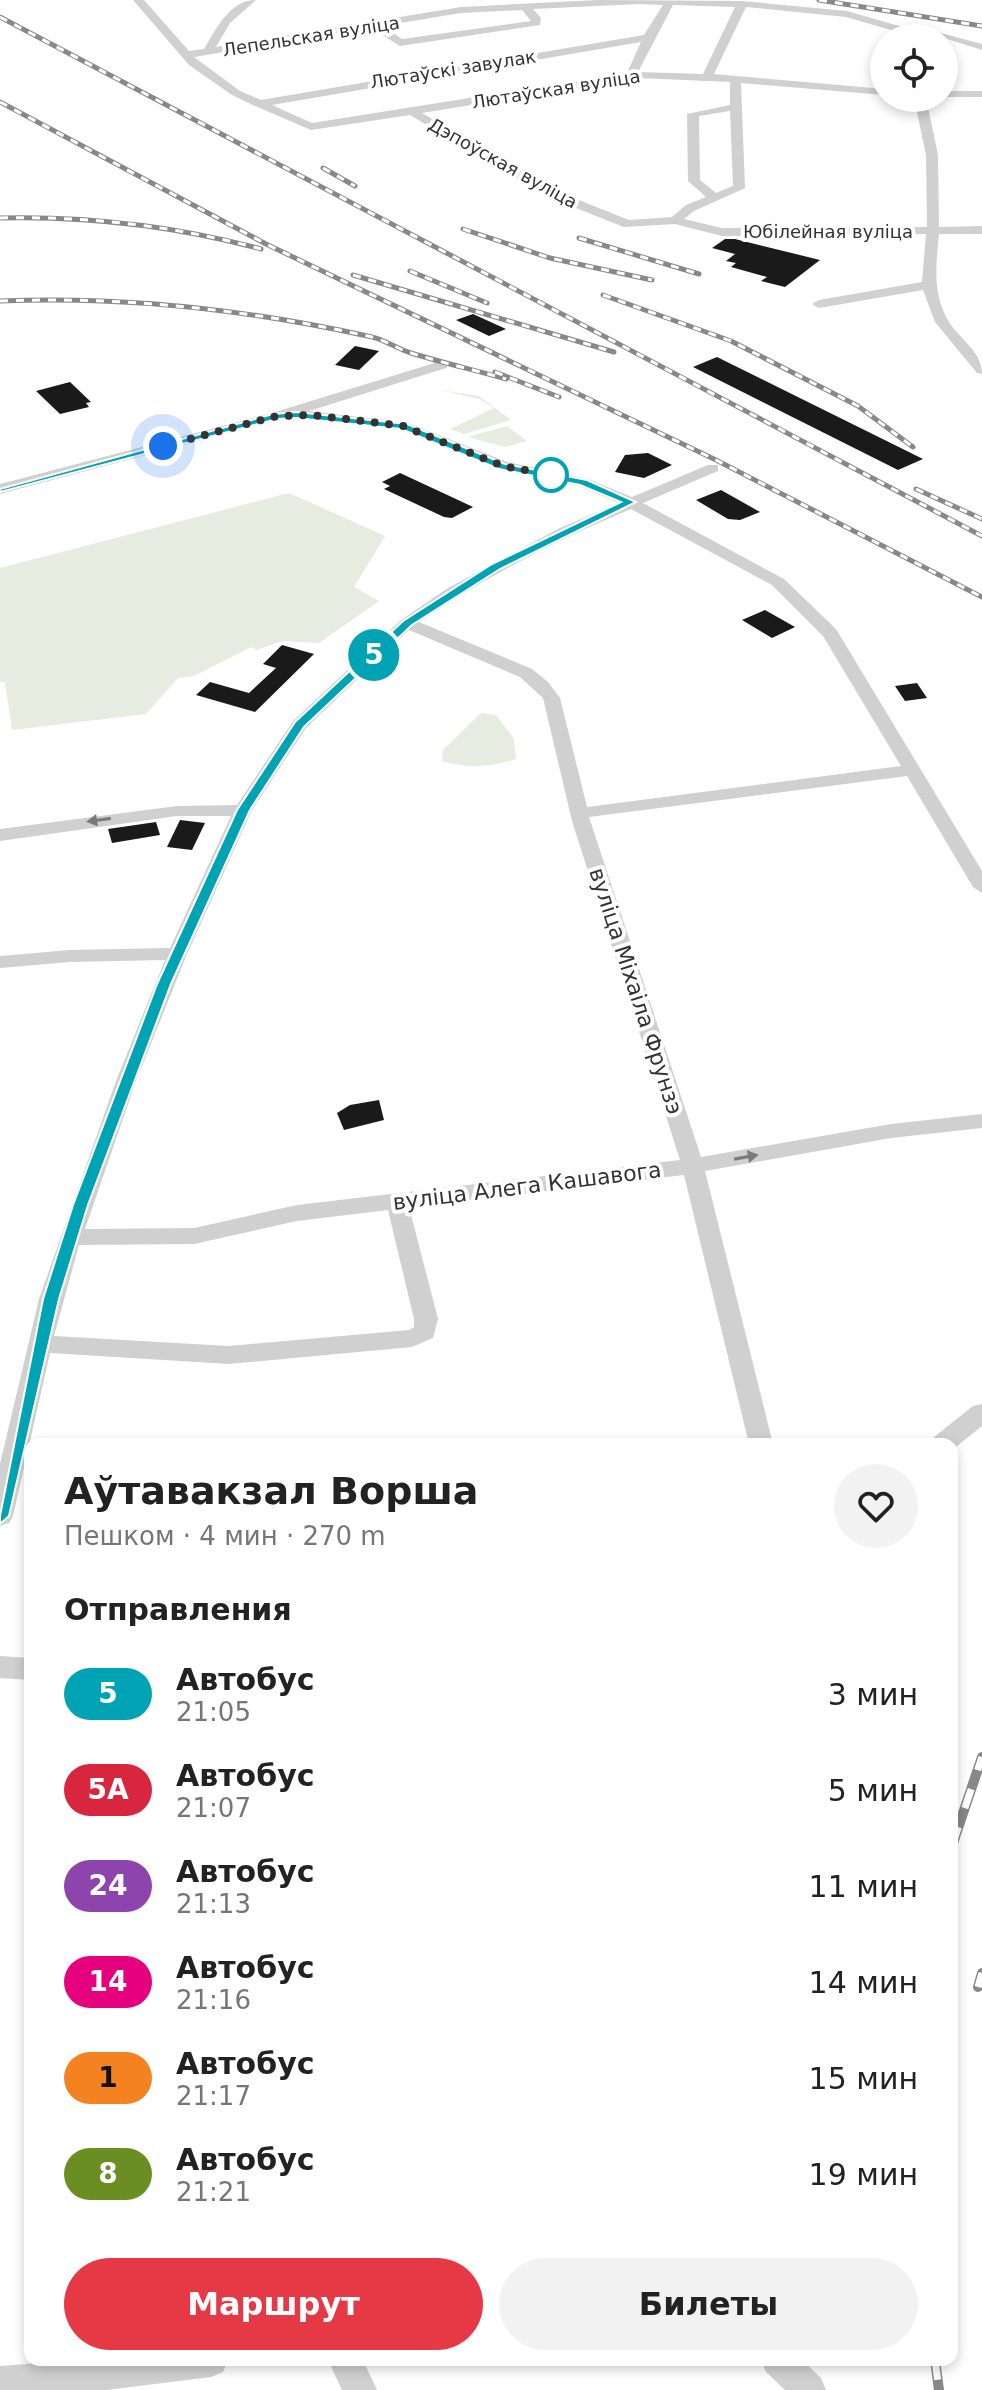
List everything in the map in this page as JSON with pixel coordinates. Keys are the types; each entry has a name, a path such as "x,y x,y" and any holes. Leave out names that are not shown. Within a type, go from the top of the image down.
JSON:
{"street":[{"path":"138,0 185,55 215,80 259,104"},
{"path":"207,52 226,21 251,0"},
{"path":"447,0 461,10"},
{"path":"631,76 648,38 670,1"},
{"name":"Лепельская вуліца","path":"185,55 461,10 523,5 670,1 742,4 847,14 877,24"},
{"path":"707,77 742,4"},
{"path":"374,25 400,43 536,23 536,18 523,5"},
{"name":"Лютаўскі завулак","path":"259,104 415,75 648,38"},
{"name":"Лепельская вуліца","path":"958,41 982,47"},
{"name":"Лютаўская вуліца","path":"259,104 295,122 324,127 631,76 707,77 870,91"},
{"path":"675,220 690,208 739,188 735,80"},
{"path":"958,94 982,94"},
{"path":"714,197 694,181 693,114 736,107"},
{"name":"Дэпоўская вуліца","path":"412,111 552,194 596,213 628,224 675,220"},
{"path":"923,112 932,155 933,229 928,285 942,322 982,370"},
{"name":"Юбілейная вуліца","path":"675,220 722,232 982,230"},
{"path":"819,304 928,285"},
{"path":"0,489 277,416 441,365"},
{"path":"333,417 326,411 326,405 340,396"},
{"path":"277,416 333,417 403,426 503,466 583,482 630,502 787,590 830,633 982,887"},
{"path":"0,1516 51,1299 126,1081 177,954 243,810 299,725 407,623 496,567 560,533 713,468"},
{"name":"вуліца Міхаіла Фрунзэ","path":"407,623 526,673 551,698 579,813 693,1166 760,1438"},
{"path":"579,813 913,770"},
{"path":"0,835 177,811 243,810"},
{"path":"0,962 70,956 177,954"},
{"name":"вуліца Алега Кашавога","path":"71,1237 194,1236 297,1213 693,1166 891,1131 982,1121"},
{"path":"41,1344 229,1355 412,1338 425,1332 426,1319 397,1202"},
{"path":"951,1438 982,1413"},
{"path":"0,1667 24,1669"},
{"path":"0,2383 45,2381 164,2366"},
{"path":"348,2366 360,2390"},
{"path":"784,2366 809,2390"}],"shaded area":[{"path":"440,390 479,396 511,420 464,434 450,429 494,408 480,399"},
{"path":"507,426 527,441 505,447 468,437"},
{"path":"289,493 385,536 354,587 379,601 319,643 282,641 257,650 251,647 194,676 178,678 146,714 12,730 5,682 0,682 0,568"},
{"path":"481,713 496,715 514,739 516,759 479,766 442,761 443,750"}],"building":[{"path":"725,239 820,260 785,287 761,281 767,277 731,267 736,263 726,261 735,254 712,248"},
{"path":"473,314 506,329 489,336 456,320"},
{"path":"355,346 379,351 359,370 335,365"},
{"path":"717,357 923,459 898,470 693,367"},
{"path":"70,382 91,402 86,403 89,407 60,414 36,391"},
{"path":"648,453 672,465 644,478 615,472 625,455"},
{"path":"400,473 473,507 452,518 444,517 384,489 390,486 382,482"},
{"path":"721,490 760,512 740,520 728,519 696,500"},
{"path":"765,610 795,627 772,638 742,620"},
{"path":"282,645 314,654 255,712 196,695 210,682 249,693 276,668 263,664"},
{"path":"917,683 927,698 905,701 895,686"},
{"path":"180,820 205,823 192,850 167,847"},
{"path":"156,822 160,835 112,843 108,829"},
{"path":"379,1100 384,1120 344,1130 337,1113 350,1105"}],"railway":[{"path":"819,0 982,26"},
{"path":"0,17 982,536"},
{"path":"0,102 266,244 716,460 982,597"},
{"path":"323,168 355,186"},
{"path":"0,218 132,224 261,249"},
{"path":"463,229 550,258 652,280"},
{"path":"579,238 699,274"},
{"path":"410,271 487,303"},
{"path":"353,275 614,352"},
{"path":"603,295 731,341 858,406 913,447"},
{"path":"0,301 140,303 280,319 372,337 411,353 506,379"},
{"path":"495,372 559,397"},
{"path":"916,489 982,519"},
{"path":"958,1828 982,1757"},
{"path":"978,1987 982,1973"},
{"path":"936,2366 939,2390"}],"bus line":[{"name":"5","path":"0,489 277,416 312,415 403,426 481,459 583,482 630,502 560,533 496,567 407,623 299,725 243,810 164,984 81,1205 51,1299 0,1516"}],"route":[{"path":"163,446 277,416 312,415 403,426 481,459 556,476 551,475"}]}
